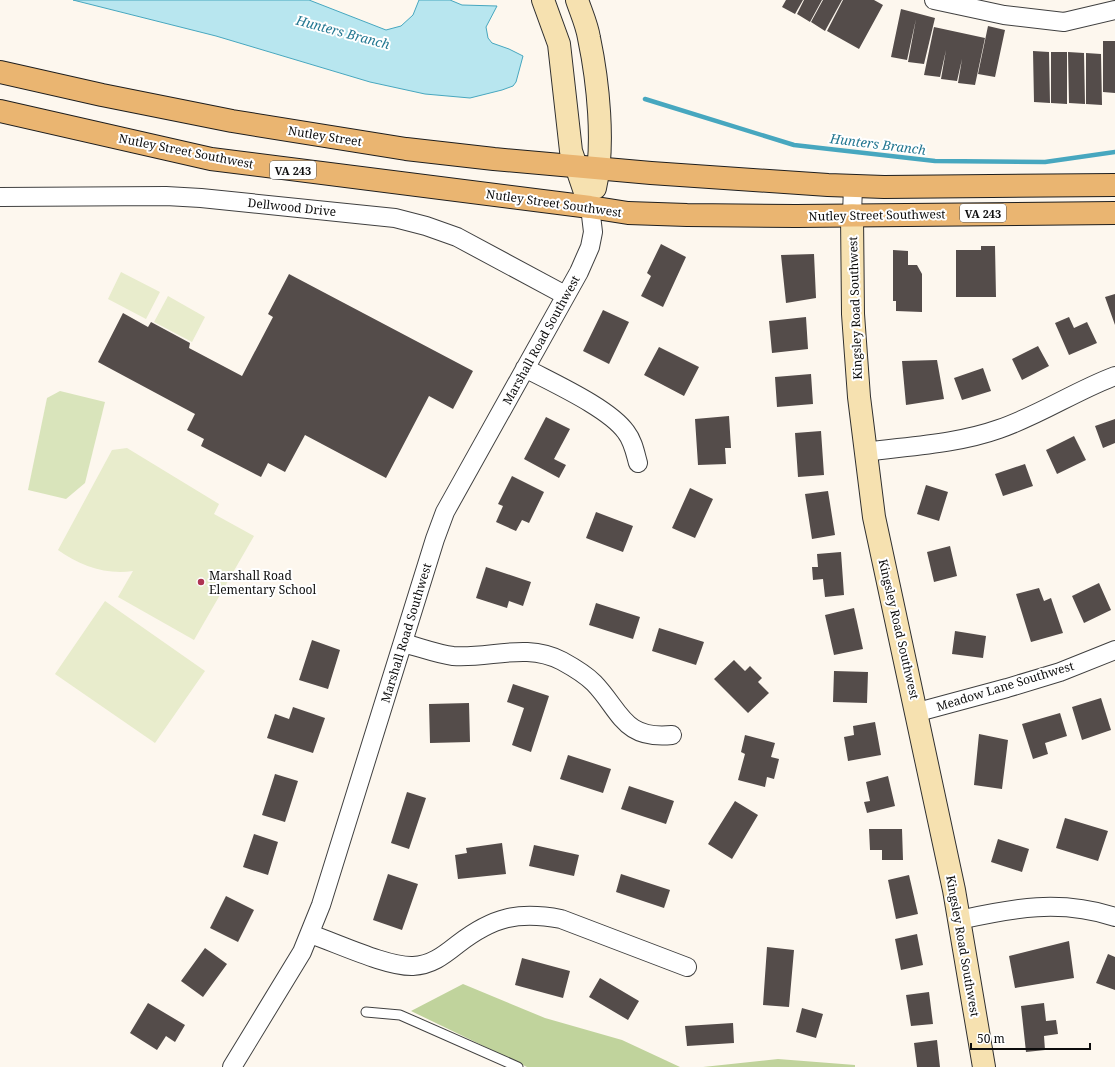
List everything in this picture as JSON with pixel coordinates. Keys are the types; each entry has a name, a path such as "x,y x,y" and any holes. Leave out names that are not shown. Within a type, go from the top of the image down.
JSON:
{"main road":[{"name":"Nutley Street","path":"0,60 54,84"},
{"name":"Nutley Street","path":"0,72 232,120 406,149 599,168"},
{"name":"Nutley Street Southwest","path":"0,111 211,159 640,214 796,216 1115,212"},
{"name":"VA 243","path":"599,168 666,174 853,186 1115,185"}],"street":[{"path":"543,0 559,44 569,136 575,166 590,207"},
{"path":"577,0 589,36 595,72 599,126 599,168 590,207"},
{"path":"934,0 1004,15 1064,22 1115,10"},
{"name":"Kingsley Road Southwest","path":"853,186 853,314 865,452 874,517 918,712 960,920 984,1067"},
{"name":"Dellwood Drive","path":"0,197 166,196 201,198 395,218 426,226 457,237 566,295"},
{"name":"Marshall Road Southwest","path":"232,1067 298,958 310,934 321,905 435,539 445,512 579,272 590,247 593,232 590,207"},
{"path":"525,368 603,411 615,420 626,432 634,447 638,463"},
{"path":"865,452 966,438 998,430 1033,416 1098,382 1115,376"},
{"path":"403,643 452,656 473,656 517,650 538,653 559,659 577,669 593,682 620,718 632,728 646,734 662,736 672,735"},
{"name":"Meadow Lane Southwest","path":"918,712 1008,688 1060,672 1115,650"},
{"path":"960,920 1012,908 1042,906 1076,908 1115,917"},
{"path":"310,934 396,965 413,966 430,963 444,956 477,931 497,921 519,915 540,915 561,919 687,968"}],"lane":[{"path":"366,1012 400,1015 518,1067"}],"green space":[{"path":"121,272 160,292 146,319 108,299"},
{"path":"168,296 205,317 192,342 154,322"},
{"path":"60,391 105,402 85,483 66,499 28,490 47,398"},
{"path":"127,448 219,504 214,514 254,536 194,640 118,597 133,571 113,572 94,568 75,561 58,550 112,450"},
{"path":"105,601 205,671 155,743 55,674"},
{"path":"463,984 545,1018 622,1040 680,1067 527,1067 411,1011"},
{"path":"778,1059 855,1065 855,1067 703,1067"}],"water":[{"path":"73,0 309,0 386,30 401,26 413,15 419,0 450,0 462,5 497,6 486,27 488,38 492,43 523,56 516,82 513,86 470,98 425,94 370,82 216,36"}],"building":[{"path":"786,0 803,0 795,14 782,7"},
{"path":"804,0 822,0 810,22 797,14"},
{"path":"823,0 842,0 825,31 811,22"},
{"path":"843,0 874,0 883,5 859,49 827,31"},
{"path":"901,9 935,18 924,64 908,62 916,19 907,60 891,57"},
{"path":"988,26 1005,30 995,77 978,74"},
{"path":"934,27 985,38 975,85 958,83 962,59 957,81 941,79 946,50 940,77 924,75"},
{"path":"1103,41 1115,41 1115,93 1103,92"},
{"path":"1033,51 1049,52 1050,103 1034,102"},
{"path":"1051,52 1067,52 1067,104 1051,103"},
{"path":"1068,52 1084,53 1085,104 1069,103"},
{"path":"1086,53 1101,54 1102,105 1086,104"},
{"path":"661,244 686,257 663,307 641,296 651,276 647,273"},
{"path":"981,246 995,246 996,297 956,297 956,250 981,250"},
{"path":"893,250 908,251 908,265 917,265 922,274 922,312 896,311 896,301 893,301"},
{"path":"814,254 816,298 786,303 781,255"},
{"path":"289,274 473,371 453,409 429,396 386,478 305,435 285,472 268,463 261,477 201,446 204,439 187,430 195,414 98,362 123,313 148,327 151,322 190,343 189,348 242,376 273,317 268,314"},
{"path":"1115,294 1115,325 1105,297"},
{"path":"603,310 629,322 609,364 583,351"},
{"path":"806,317 808,349 772,353 769,321"},
{"path":"1069,317 1074,328 1087,322 1097,343 1069,355 1055,323"},
{"path":"1038,346 1049,366 1022,380 1012,359"},
{"path":"659,347 699,367 684,396 644,375"},
{"path":"937,360 944,399 906,405 902,361"},
{"path":"983,368 991,391 962,400 954,378"},
{"path":"811,374 813,404 777,407 775,377"},
{"path":"729,416 731,448 725,448 726,464 698,465 695,419"},
{"path":"546,417 570,429 554,459 566,465 559,478 524,459"},
{"path":"1115,419 1115,443 1103,448 1095,426"},
{"path":"821,431 824,475 798,477 795,433"},
{"path":"1074,436 1086,460 1057,474 1046,450"},
{"path":"1025,464 1033,486 1003,496 995,474"},
{"path":"512,476 544,492 529,523 522,520 516,531 496,522 503,506 498,504"},
{"path":"926,485 948,492 939,521 917,514"},
{"path":"690,488 713,499 695,538 672,528"},
{"path":"828,491 835,535 812,539 805,494"},
{"path":"596,512 633,526 623,552 586,538"},
{"path":"950,546 957,576 934,582 927,552"},
{"path":"841,552 844,595 825,597 823,579 813,580 812,567 818,567 817,554"},
{"path":"486,567 531,582 523,606 509,601 507,608 476,598"},
{"path":"1099,583 1111,610 1084,623 1072,596"},
{"path":"1039,588 1044,601 1051,598 1063,633 1031,642 1016,594"},
{"path":"596,603 640,617 633,639 589,625"},
{"path":"854,608 863,649 834,655 825,615"},
{"path":"659,628 704,642 696,665 652,651"},
{"path":"955,631 986,636 983,658 952,654"},
{"path":"312,640 340,650 328,689 299,680"},
{"path":"734,660 745,671 750,666 762,678 758,682 769,693 748,713 714,679"},
{"path":"834,671 868,672 867,703 833,702"},
{"path":"513,684 549,696 531,752 512,745 524,708 507,702"},
{"path":"1101,698 1111,730 1082,740 1072,707"},
{"path":"469,703 470,742 430,743 429,704"},
{"path":"293,707 325,718 313,753 267,738 275,714 289,719"},
{"path":"1060,713 1067,736 1045,743 1048,754 1033,759 1022,724"},
{"path":"875,722 881,755 848,761 844,737 854,735 853,726"},
{"path":"979,734 1008,740 1002,789 974,785"},
{"path":"745,735 775,743 771,757 779,759 774,779 767,777 765,787 738,780 745,754 741,752"},
{"path":"568,755 611,769 603,793 560,779"},
{"path":"275,774 298,781 285,822 262,815"},
{"path":"888,776 895,806 867,813 864,802 870,801 866,782"},
{"path":"629,786 674,801 666,824 621,809"},
{"path":"407,792 426,798 409,849 391,843"},
{"path":"735,801 758,815 732,859 708,844"},
{"path":"1065,818 1108,831 1098,861 1056,848"},
{"path":"869,829 902,829 903,860 882,860 882,850 870,850"},
{"path":"254,834 278,842 268,875 243,867"},
{"path":"998,839 1029,849 1022,872 991,862"},
{"path":"502,843 506,874 458,879 455,855 467,853 466,848"},
{"path":"534,845 579,855 574,876 529,866"},
{"path":"388,874 418,884 402,930 373,920"},
{"path":"621,874 670,890 664,908 616,892"},
{"path":"909,875 918,914 896,919 888,880"},
{"path":"226,896 254,910 238,942 210,928"},
{"path":"917,934 923,965 901,970 895,939"},
{"path":"1069,941 1074,978 1015,988 1009,956"},
{"path":"767,947 794,950 789,1007 763,1005"},
{"path":"205,948 227,964 203,997 181,981"},
{"path":"1108,954 1115,957 1115,990 1096,983"},
{"path":"522,958 570,971 563,998 515,985"},
{"path":"600,978 639,1001 628,1020 589,997"},
{"path":"929,992 933,1024 911,1026 906,995"},
{"path":"148,1003 185,1025 175,1042 166,1036 157,1050 130,1033"},
{"path":"1044,1003 1046,1021 1056,1020 1058,1034 1044,1036 1045,1050 1026,1052 1021,1006"},
{"path":"802,1008 823,1014 816,1038 796,1032"},
{"path":"733,1023 734,1043 687,1046 685,1026"},
{"path":"937,1040 940,1067 917,1067 914,1043"}],"waterway":[{"name":"Hunters Branch","path":"645,99 794,145 935,161 1045,162 1115,152"}],"place":[{"name":"Marshall Road Elementary School","path":"201,582"}]}
